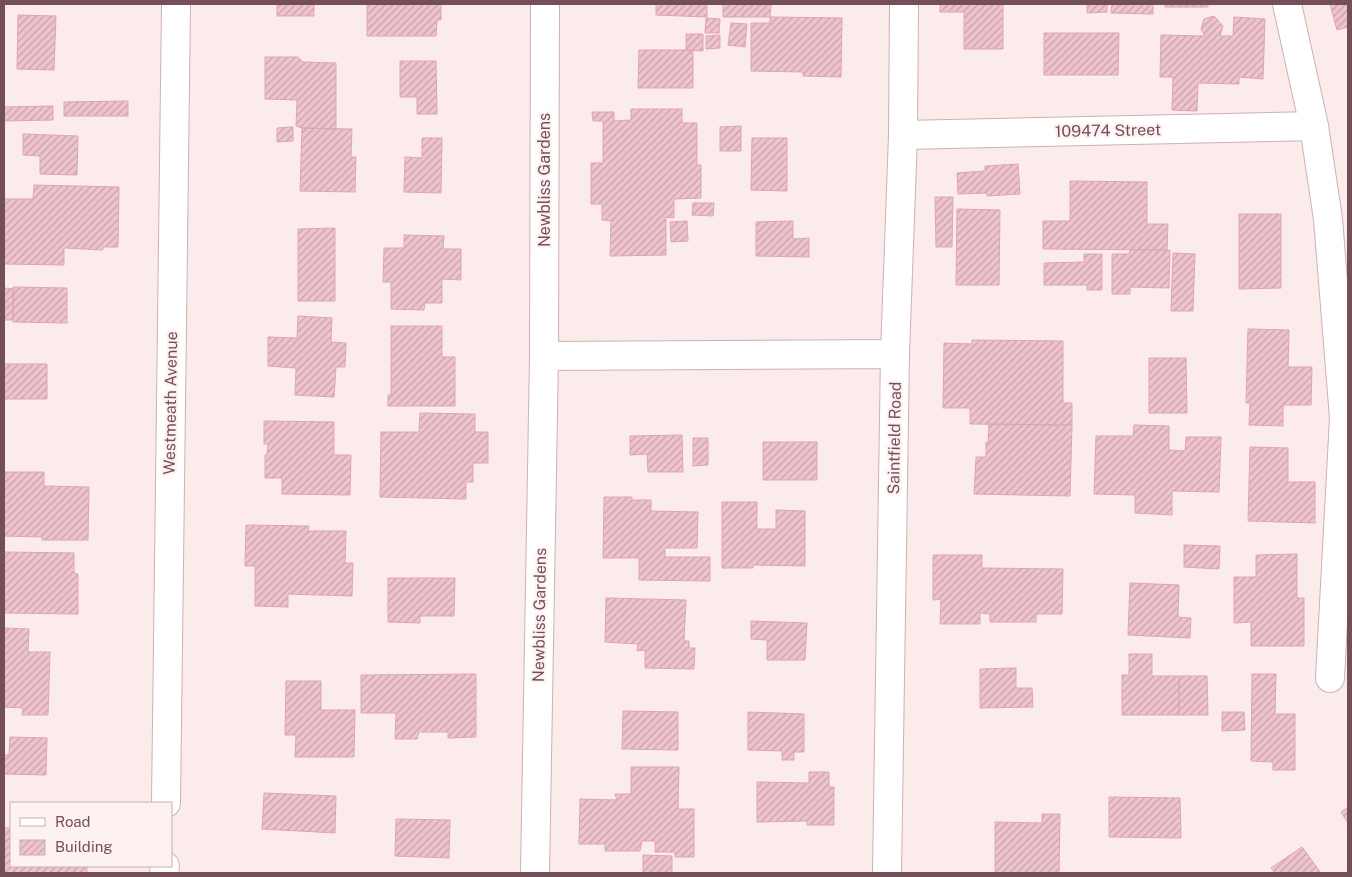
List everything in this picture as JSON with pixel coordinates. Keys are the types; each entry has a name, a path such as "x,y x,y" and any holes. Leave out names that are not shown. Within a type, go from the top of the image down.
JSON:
{"street":[{"name":"Westmeath Avenue","path":"166,802 176,4"},
{"name":"Newbliss Gardens","path":"535,873 544,356 544,4"},
{"name":"Saintfield Road","path":"887,873 895,354 903,135 904,4"},
{"path":"1287,4 1314,126 1328,219 1346,418 1330,678"},
{"name":"109474 Street","path":"903,135 1314,126"},
{"path":"544,356 895,354"}],"building":[{"path":"277,4 314,4 314,16 277,16"},
{"path":"367,4 441,4 441,20 437,20 436,36 367,36"},
{"path":"656,4 707,4 707,17 656,15"},
{"path":"723,4 771,4 770,17 723,17"},
{"path":"940,4 1003,4 1003,49 964,49 964,12 940,12"},
{"path":"1087,4 1107,4 1107,12 1087,13"},
{"path":"1112,4 1153,4 1153,14 1111,13"},
{"path":"1165,4 1208,4 1208,7 1165,7"},
{"path":"1330,4 1348,4 1348,27 1337,30"},
{"path":"18,15 56,16 54,70 17,69"},
{"path":"1214,16 1223,26 1220,36 1233,36 1234,17 1265,19 1263,79 1239,77 1239,84 1198,83 1197,111 1172,110 1173,77 1160,77 1161,35 1205,36 1201,29 1204,19"},
{"path":"770,17 842,18 841,77 803,76 803,72 751,71 751,23 770,23"},
{"path":"706,18 720,19 719,33 705,33"},
{"path":"731,23 747,24 745,47 728,45"},
{"path":"1044,33 1119,33 1118,75 1044,75"},
{"path":"686,34 703,34 703,51 686,50"},
{"path":"720,35 720,48 706,49 706,36"},
{"path":"639,50 693,50 693,88 638,88"},
{"path":"265,57 298,57 303,62 336,63 336,129 302,128 296,126 297,100 265,99"},
{"path":"400,61 436,61 437,114 417,114 417,97 400,97"},
{"path":"128,101 128,116 64,116 64,102"},
{"path":"53,106 53,120 4,121 4,107"},
{"path":"631,109 682,109 682,123 697,123 697,165 701,165 701,198 674,199 674,218 666,217 666,255 610,256 611,221 602,220 602,204 591,204 591,163 603,163 603,121 593,121 592,112 614,112 614,121 631,120"},
{"path":"741,126 741,151 720,151 720,127"},
{"path":"293,127 293,141 277,142 277,128"},
{"path":"302,128 352,129 351,157 356,157 355,192 300,191"},
{"path":"23,134 78,136 77,175 40,174 40,156 23,155"},
{"path":"422,138 442,138 441,193 404,192 405,157 422,158"},
{"path":"752,138 787,138 787,191 751,190"},
{"path":"1018,164 1020,194 987,196 987,193 958,194 957,173 985,171 985,166"},
{"path":"1070,181 1147,182 1147,224 1168,224 1167,250 1043,249 1043,221 1070,221"},
{"path":"34,185 119,187 118,247 103,247 103,250 64,248 64,265 4,264 4,199 33,199"},
{"path":"935,197 953,197 952,247 936,247"},
{"path":"693,203 714,203 713,216 692,215"},
{"path":"957,209 1000,210 999,285 956,285"},
{"path":"1239,214 1281,214 1281,288 1239,289"},
{"path":"687,221 688,241 671,242 670,222"},
{"path":"793,221 793,239 809,238 809,257 756,256 756,222"},
{"path":"335,228 335,301 298,301 298,229"},
{"path":"404,235 444,236 443,249 461,249 461,280 442,279 442,303 425,303 424,310 391,309 391,282 383,282 384,248 404,248"},
{"path":"1130,250 1170,250 1169,288 1130,287 1130,294 1112,294 1112,254 1129,254"},
{"path":"1173,253 1195,254 1193,311 1171,311"},
{"path":"1084,254 1102,254 1102,290 1087,290 1087,285 1044,285 1044,263 1084,262"},
{"path":"13,287 67,288 67,323 13,322"},
{"path":"4,288 14,289 13,320 4,320"},
{"path":"298,316 332,318 331,342 346,343 345,367 336,367 334,397 295,395 296,368 268,366 268,337 297,338"},
{"path":"391,326 442,326 442,357 455,357 455,406 388,406 388,395 391,394"},
{"path":"1248,329 1289,330 1288,367 1312,367 1311,405 1283,405 1283,426 1249,425 1250,403 1246,403"},
{"path":"972,340 1063,341 1063,403 1072,403 1072,425 970,424 970,408 943,408 944,343 972,344"},
{"path":"1149,358 1186,358 1187,413 1149,413"},
{"path":"4,364 47,364 47,399 4,399"},
{"path":"420,413 475,414 475,432 488,432 488,463 473,463 473,482 466,482 466,499 380,497 381,432 419,432"},
{"path":"264,421 334,422 334,455 351,455 350,495 282,494 282,478 265,478 265,455 267,455 268,444 264,444"},
{"path":"989,424 1072,425 1070,496 974,494 976,457 986,457"},
{"path":"1134,425 1169,426 1169,450 1185,451 1186,437 1221,437 1219,492 1172,491 1172,515 1135,513 1135,495 1094,494 1096,436 1133,436"},
{"path":"682,435 683,472 648,472 647,454 630,455 630,436"},
{"path":"693,438 708,438 708,465 693,466"},
{"path":"763,442 817,442 817,480 763,480"},
{"path":"1250,447 1288,448 1288,482 1315,482 1315,523 1248,521"},
{"path":"4,472 44,472 44,486 89,487 88,540 42,540 42,537 4,536"},
{"path":"604,497 632,497 632,500 651,500 651,511 698,512 697,548 665,548 665,557 710,557 710,581 639,580 639,558 603,558"},
{"path":"722,502 757,502 757,529 776,529 776,510 805,511 805,566 753,565 753,568 722,568"},
{"path":"246,525 309,526 308,531 346,531 345,563 353,563 352,596 288,594 288,607 255,606 255,566 245,566"},
{"path":"1184,545 1220,546 1219,569 1184,567"},
{"path":"4,552 74,553 74,573 78,574 78,614 4,613"},
{"path":"1297,554 1297,598 1304,598 1304,646 1251,646 1251,622 1234,623 1234,577 1256,577 1256,555"},
{"path":"933,555 982,555 982,568 1063,569 1062,614 1036,614 1036,622 990,622 990,614 980,613 980,624 940,624 941,599 933,600"},
{"path":"388,578 455,578 454,616 420,616 420,623 388,622"},
{"path":"1130,583 1179,585 1178,617 1191,618 1190,638 1128,635"},
{"path":"606,598 686,600 684,641 689,641 689,648 695,648 694,669 645,668 645,650 637,651 638,644 605,642"},
{"path":"751,621 807,623 805,660 767,660 767,640 751,639"},
{"path":"4,628 29,629 28,652 50,652 48,715 22,715 23,708 4,707"},
{"path":"1129,654 1152,654 1152,676 1179,676 1179,715 1122,715 1122,675 1129,675"},
{"path":"1016,668 1016,688 1032,688 1033,707 980,708 980,669"},
{"path":"476,674 476,737 448,738 448,732 419,732 417,739 395,739 396,713 361,713 361,675"},
{"path":"1252,674 1276,674 1275,714 1295,714 1295,770 1273,770 1273,762 1251,761"},
{"path":"1179,676 1207,676 1208,715 1179,715"},
{"path":"286,681 321,681 321,710 355,710 354,757 295,757 296,735 285,735"},
{"path":"623,711 678,712 678,750 622,749"},
{"path":"748,712 804,714 804,752 794,752 794,760 782,760 782,751 748,750"},
{"path":"1222,712 1244,712 1245,730 1222,731"},
{"path":"10,737 47,738 46,775 4,774 4,755 9,755"},
{"path":"631,767 679,767 678,809 694,809 694,857 675,857 675,852 655,852 655,841 642,841 640,851 605,851 605,844 579,844 580,799 617,800 615,794 631,794"},
{"path":"809,772 829,772 829,787 834,787 834,825 807,825 807,821 757,822 757,782 809,783"},
{"path":"264,793 336,796 335,833 262,829"},
{"path":"1109,797 1180,798 1181,838 1109,837"},
{"path":"1348,807 1348,823 1341,812"},
{"path":"1042,814 1060,814 1059,873 995,873 995,822 1042,823"},
{"path":"396,819 450,820 449,858 395,856"},
{"path":"4,828 10,828 10,867 87,867 87,873 4,873"},
{"path":"1302,847 1321,873 1275,873 1271,868"},
{"path":"643,855 672,856 672,873 643,873"}]}
